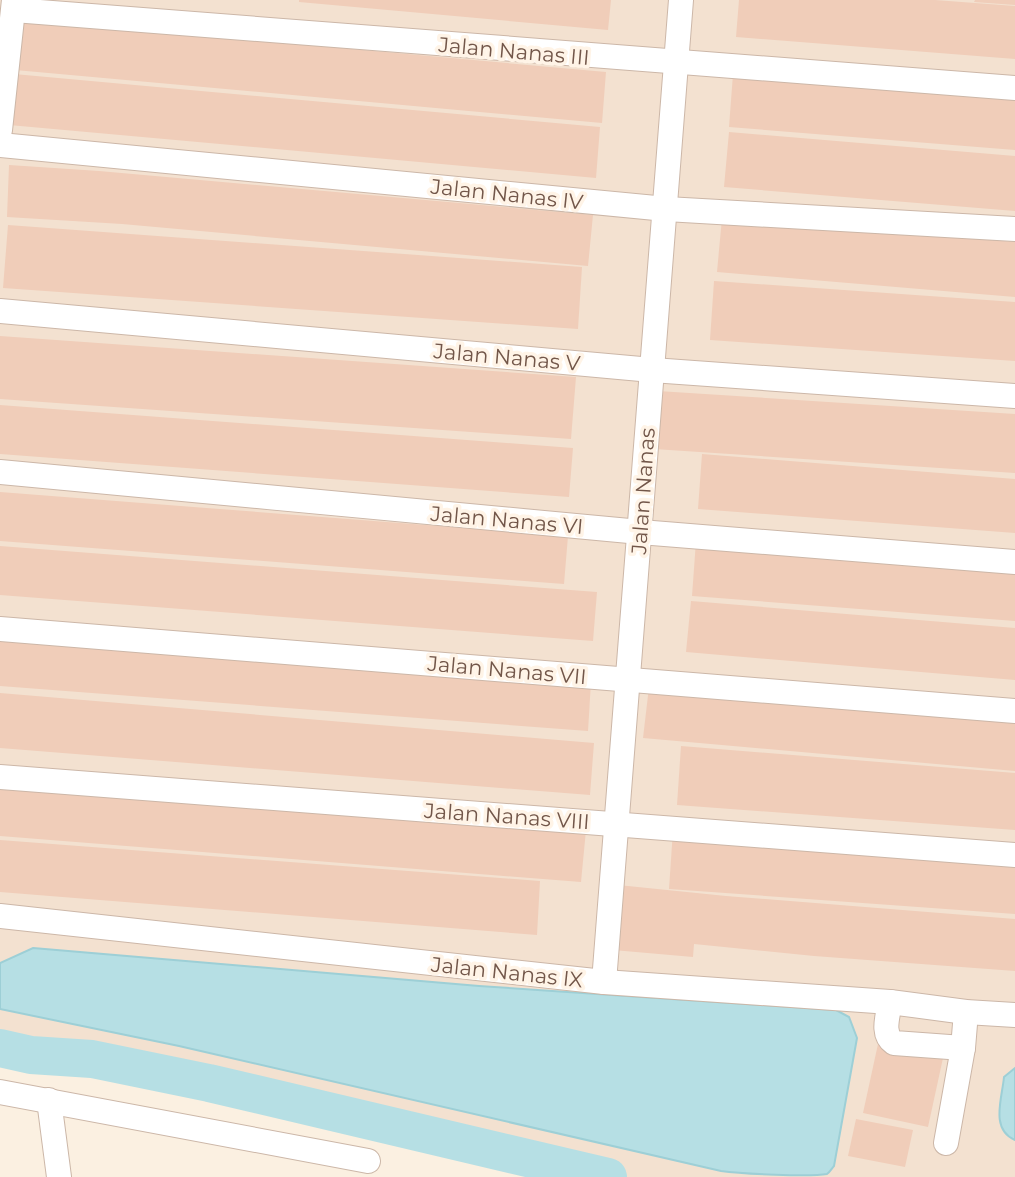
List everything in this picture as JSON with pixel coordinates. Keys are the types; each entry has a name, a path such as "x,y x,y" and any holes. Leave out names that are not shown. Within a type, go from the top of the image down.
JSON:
{"street":[{"name":"Jalan Nanas","path":"604,982 681,0"},
{"name":"Jalan Nanas III","path":"14,5 676,64 1015,88"},
{"path":"0,130 14,5"},
{"name":"Jalan Nanas IV","path":"0,145 666,209 1015,229"},
{"name":"Jalan Nanas V","path":"0,311 652,370 1015,396"},
{"name":"Jalan Nanas VI","path":"0,472 640,532 1015,562"},
{"name":"Jalan Nanas VII","path":"0,629 1015,710"},
{"name":"Jalan Nanas VIII","path":"0,777 1015,855"},
{"name":"Jalan Nanas IX","path":"0,916 604,982 890,1002 1015,1015"},
{"path":"890,1002 886,1033 890,1041 963,1048"},
{"path":"946,1143 963,1048 966,1012"},
{"path":"0,1092 368,1161"},
{"path":"49,1100 60,1177"}],"shaded area":[{"path":"0,0 1015,0 1015,1177 608,1177 209,1083 92,1059 31,1055 0,1048"}],"water":[{"path":"33,948 479,986 836,1010 849,1017 857,1038 834,1166 827,1174 818,1175 721,1171 179,1046 0,1009 0,963"},
{"path":"1015,1068 1015,1140 1002,1129 999,1113 1004,1077"}],"building":[{"path":"299,0 611,0 608,30"},
{"path":"739,0 935,0 1015,6 1015,59 736,37"},
{"path":"1015,0 1015,5 974,2"},
{"path":"19,19 606,72 602,123 15,70"},
{"path":"14,74 600,127 596,178 9,125"},
{"path":"733,74 1015,97 1015,150 729,127"},
{"path":"729,132 1015,156 1015,211 724,187"},
{"path":"9,165 593,215 588,266 122,224 7,217"},
{"path":"722,218 1015,242 1015,297 717,272"},
{"path":"8,225 582,267 578,329 3,288"},
{"path":"714,281 1015,302 1015,361 710,340"},
{"path":"0,336 576,377 571,439 0,399"},
{"path":"658,391 1015,414 1015,473 654,449"},
{"path":"0,405 573,448 569,497 0,454"},
{"path":"702,454 1015,479 1015,533 698,509"},
{"path":"0,492 568,536 564,584 0,541"},
{"path":"696,541 1015,566 1015,621 692,596"},
{"path":"0,546 597,592 593,641 0,595"},
{"path":"691,601 1015,628 1015,680 686,652"},
{"path":"0,636 591,682 588,731 0,686"},
{"path":"649,687 1015,719 1015,771 643,738"},
{"path":"0,693 594,743 590,795 0,748"},
{"path":"681,746 1015,773 1015,830 677,805"},
{"path":"0,780 586,830 581,882 0,836"},
{"path":"673,830 1015,857 1015,914 669,889"},
{"path":"0,840 540,881 537,935 0,892"},
{"path":"618,885 1015,919 1015,971 694,944 693,957 613,950"},
{"path":"878,1044 943,1058 928,1127 863,1113"},
{"path":"856,1119 913,1130 905,1167 848,1156"}],"waterway":[{"path":"0,1048 31,1055 92,1059 209,1083 608,1177"}]}
